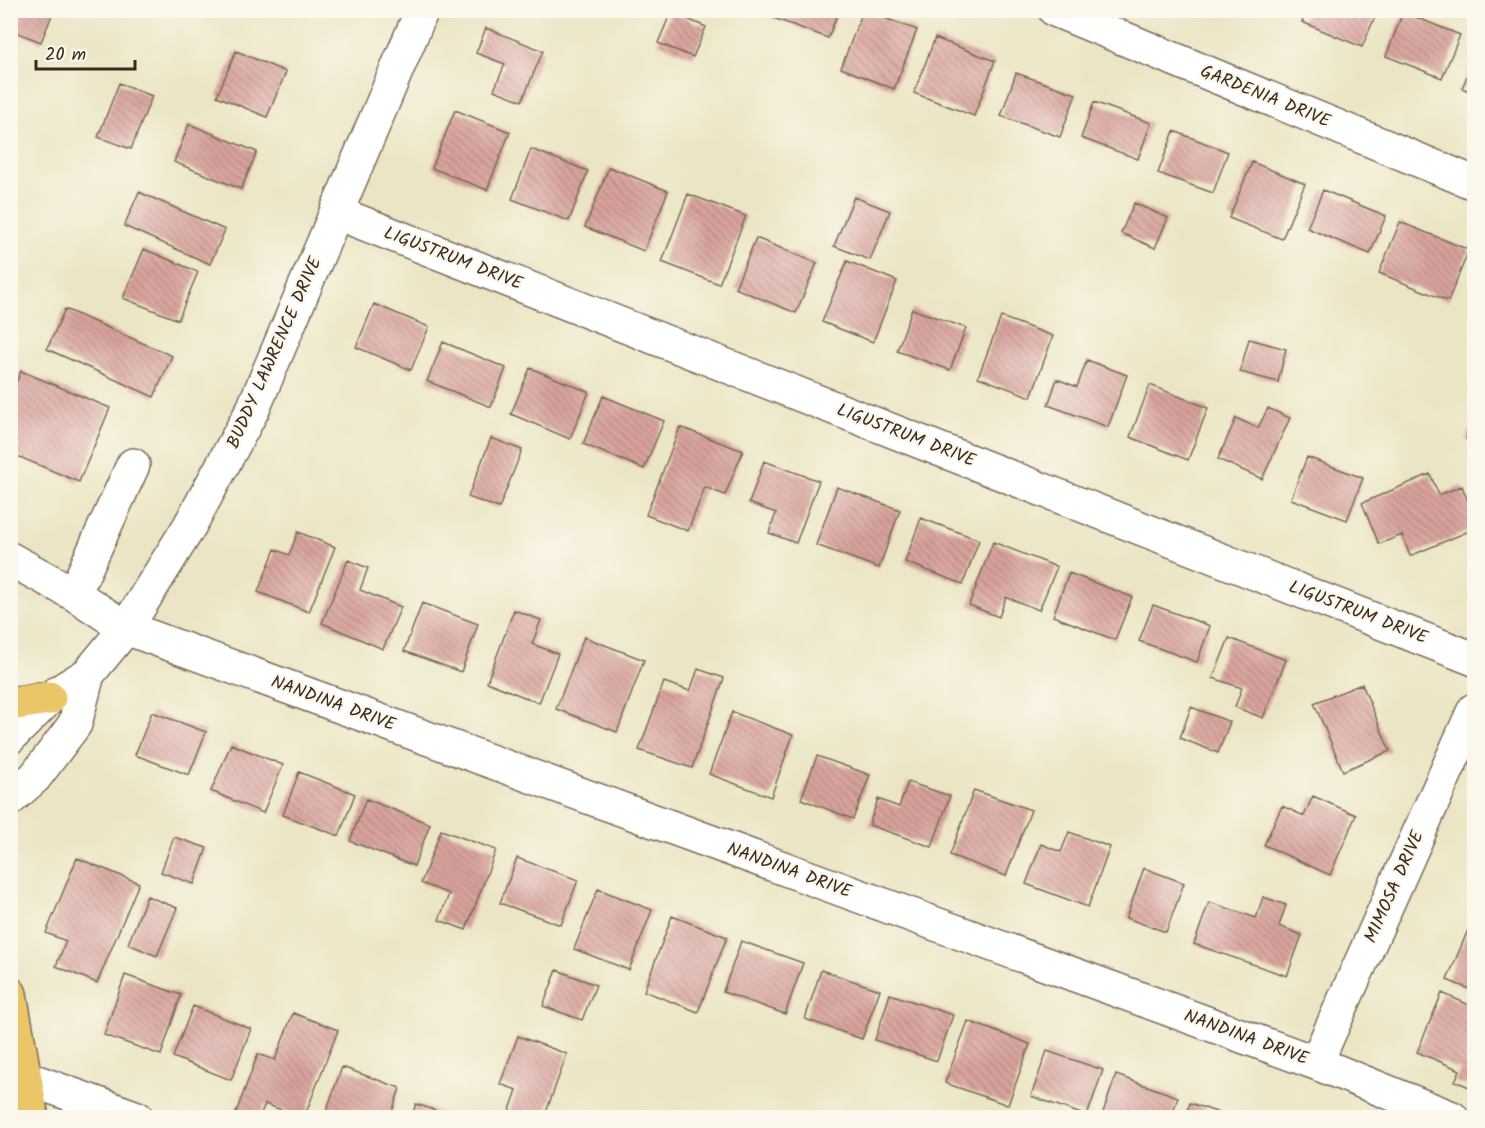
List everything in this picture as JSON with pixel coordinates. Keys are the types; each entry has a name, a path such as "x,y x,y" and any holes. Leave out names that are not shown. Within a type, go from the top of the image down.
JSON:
{"main road":[{"path":"10,704 49,698"},
{"path":"10,994 32,1118"}],"street":[{"name":"BUDDY LAWRENCE DRIVE","path":"10,736 49,698 88,674 126,628 189,527 253,409 422,10"},
{"name":"GARDENIA DRIVE","path":"1055,10 1474,183"},
{"name":"LIGUSTRUM DRIVE","path":"337,213 1474,659"},
{"path":"74,594 133,465"},
{"name":"NANDINA DRIVE","path":"10,559 74,594 126,628 1316,1063 1452,1118"},
{"name":"BUDDY LAWRENCE DRIVE","path":"10,799 35,777 75,724 88,674"},
{"name":"MIMOSA DRIVE","path":"1316,1063 1474,710"},
{"path":"26,1078 137,1118"}],"building":[{"path":"10,10 54,10 41,42 10,30"},
{"path":"765,10 839,10 828,38 763,14"},
{"path":"863,10 917,30 894,89 841,68"},
{"path":"1307,10 1378,10 1362,47 1302,22"},
{"path":"671,12 706,27 693,57 658,43"},
{"path":"1403,12 1460,35 1442,78 1386,56"},
{"path":"486,28 543,51 522,101 494,90 505,64 476,53"},
{"path":"935,38 995,61 974,116 914,93"},
{"path":"236,51 286,72 267,117 217,96"},
{"path":"1474,59 1474,93 1462,88"},
{"path":"1016,73 1076,94 1060,137 1001,116"},
{"path":"119,83 152,96 131,149 98,137"},
{"path":"1094,102 1151,123 1138,159 1081,138"},
{"path":"455,110 510,132 487,190 432,168"},
{"path":"189,124 257,152 241,189 174,162"},
{"path":"1174,131 1228,152 1213,193 1158,173"},
{"path":"531,149 588,171 569,221 512,199"},
{"path":"1252,162 1305,184 1282,239 1229,218"},
{"path":"609,167 668,191 644,251 585,227"},
{"path":"1323,190 1386,216 1370,254 1307,228"},
{"path":"139,192 225,230 210,264 124,226"},
{"path":"688,194 746,216 719,284 662,262"},
{"path":"854,197 890,211 870,260 834,246"},
{"path":"1134,203 1168,218 1155,248 1121,233"},
{"path":"1400,222 1469,250 1448,301 1379,273"},
{"path":"756,238 817,263 796,313 735,288"},
{"path":"144,249 198,272 178,320 123,298"},
{"path":"847,261 897,281 873,342 822,322"},
{"path":"374,304 429,327 411,370 356,347"},
{"path":"65,309 172,356 154,397 47,349"},
{"path":"912,309 966,328 950,370 897,351"},
{"path":"1001,317 1053,336 1031,397 978,377"},
{"path":"1249,339 1286,349 1278,382 1240,372"},
{"path":"443,342 506,368 491,407 427,381"},
{"path":"1087,360 1127,375 1108,427 1048,405 1057,379 1077,387"},
{"path":"530,368 589,392 570,439 511,414"},
{"path":"21,371 110,408 79,482 10,453 10,397"},
{"path":"1150,385 1208,408 1188,460 1130,437"},
{"path":"603,396 664,421 644,469 583,444"},
{"path":"1268,408 1290,418 1262,479 1218,459 1236,418 1258,428"},
{"path":"1474,419 1474,442 1466,439"},
{"path":"680,427 743,451 725,495 705,487 688,531 646,515"},
{"path":"491,438 522,450 499,508 468,497"},
{"path":"1307,457 1363,478 1347,520 1291,499"},
{"path":"764,461 819,481 796,543 769,533 776,513 749,503"},
{"path":"1430,474 1439,495 1462,486 1474,517 1474,529 1410,556 1402,535 1379,544 1362,503"},
{"path":"837,487 900,510 879,568 816,545"},
{"path":"921,518 979,540 963,584 905,562"},
{"path":"298,532 335,547 309,612 258,592 275,549 289,555"},
{"path":"993,542 1057,567 1039,610 1006,597 999,617 969,605"},
{"path":"348,560 368,568 360,590 401,607 383,649 322,623"},
{"path":"1069,573 1132,597 1115,640 1053,616"},
{"path":"422,603 478,624 461,672 404,651"},
{"path":"1153,605 1210,626 1197,662 1139,641"},
{"path":"514,610 541,620 532,644 558,654 539,703 487,682"},
{"path":"584,637 644,660 617,732 556,709"},
{"path":"1229,638 1286,660 1263,718 1235,707 1242,688 1213,678"},
{"path":"698,669 724,678 692,768 639,750 664,682 690,691"},
{"path":"1362,684 1390,751 1343,771 1314,703"},
{"path":"1191,707 1230,722 1218,753 1180,738"},
{"path":"152,712 206,732 189,775 135,755"},
{"path":"732,712 793,735 771,797 709,774"},
{"path":"231,744 283,765 263,813 211,791"},
{"path":"817,756 870,775 853,819 801,799"},
{"path":"299,772 355,794 339,836 283,815"},
{"path":"908,782 950,796 932,847 869,825 878,799 899,807"},
{"path":"974,790 1031,810 1006,876 950,855"},
{"path":"1313,796 1356,815 1330,875 1264,845 1282,806 1304,816"},
{"path":"366,799 430,824 414,866 350,841"},
{"path":"441,830 496,850 466,930 439,920 449,894 421,883"},
{"path":"1069,832 1110,847 1088,907 1026,884 1041,844 1061,852"},
{"path":"174,837 207,848 194,884 161,872"},
{"path":"77,858 139,883 97,983 56,966 66,941 46,933"},
{"path":"517,858 578,880 561,925 500,903"},
{"path":"1144,868 1184,883 1166,932 1126,918"},
{"path":"598,889 652,910 629,970 574,949"},
{"path":"147,896 177,908 157,956 128,944"},
{"path":"1263,897 1286,905 1279,926 1302,935 1287,976 1194,944 1209,902 1256,918"},
{"path":"672,916 727,937 698,1012 644,991"},
{"path":"1471,923 1474,925 1474,991 1447,980"},
{"path":"741,941 803,963 785,1014 723,992"},
{"path":"557,970 596,985 582,1020 543,1006"},
{"path":"821,970 880,990 862,1039 805,1019"},
{"path":"125,975 181,995 161,1055 104,1035"},
{"path":"1442,993 1474,1007 1474,1089 1455,1081 1460,1070 1417,1052"},
{"path":"890,994 953,1015 937,1061 875,1040"},
{"path":"193,1006 251,1029 231,1080 173,1057"},
{"path":"293,1013 338,1030 304,1118 265,1104 259,1118 234,1118 258,1054 275,1060"},
{"path":"968,1021 1030,1044 1008,1105 945,1083"},
{"path":"518,1036 567,1054 544,1118 507,1118 517,1090 500,1084"},
{"path":"1047,1051 1103,1070 1087,1116 1031,1096"},
{"path":"342,1067 400,1088 390,1118 341,1118 326,1112"},
{"path":"1116,1075 1178,1097 1171,1118 1101,1118"},
{"path":"1190,1103 1231,1117 1231,1118 1185,1118"},
{"path":"416,1104 455,1117 455,1118 411,1118"}]}
